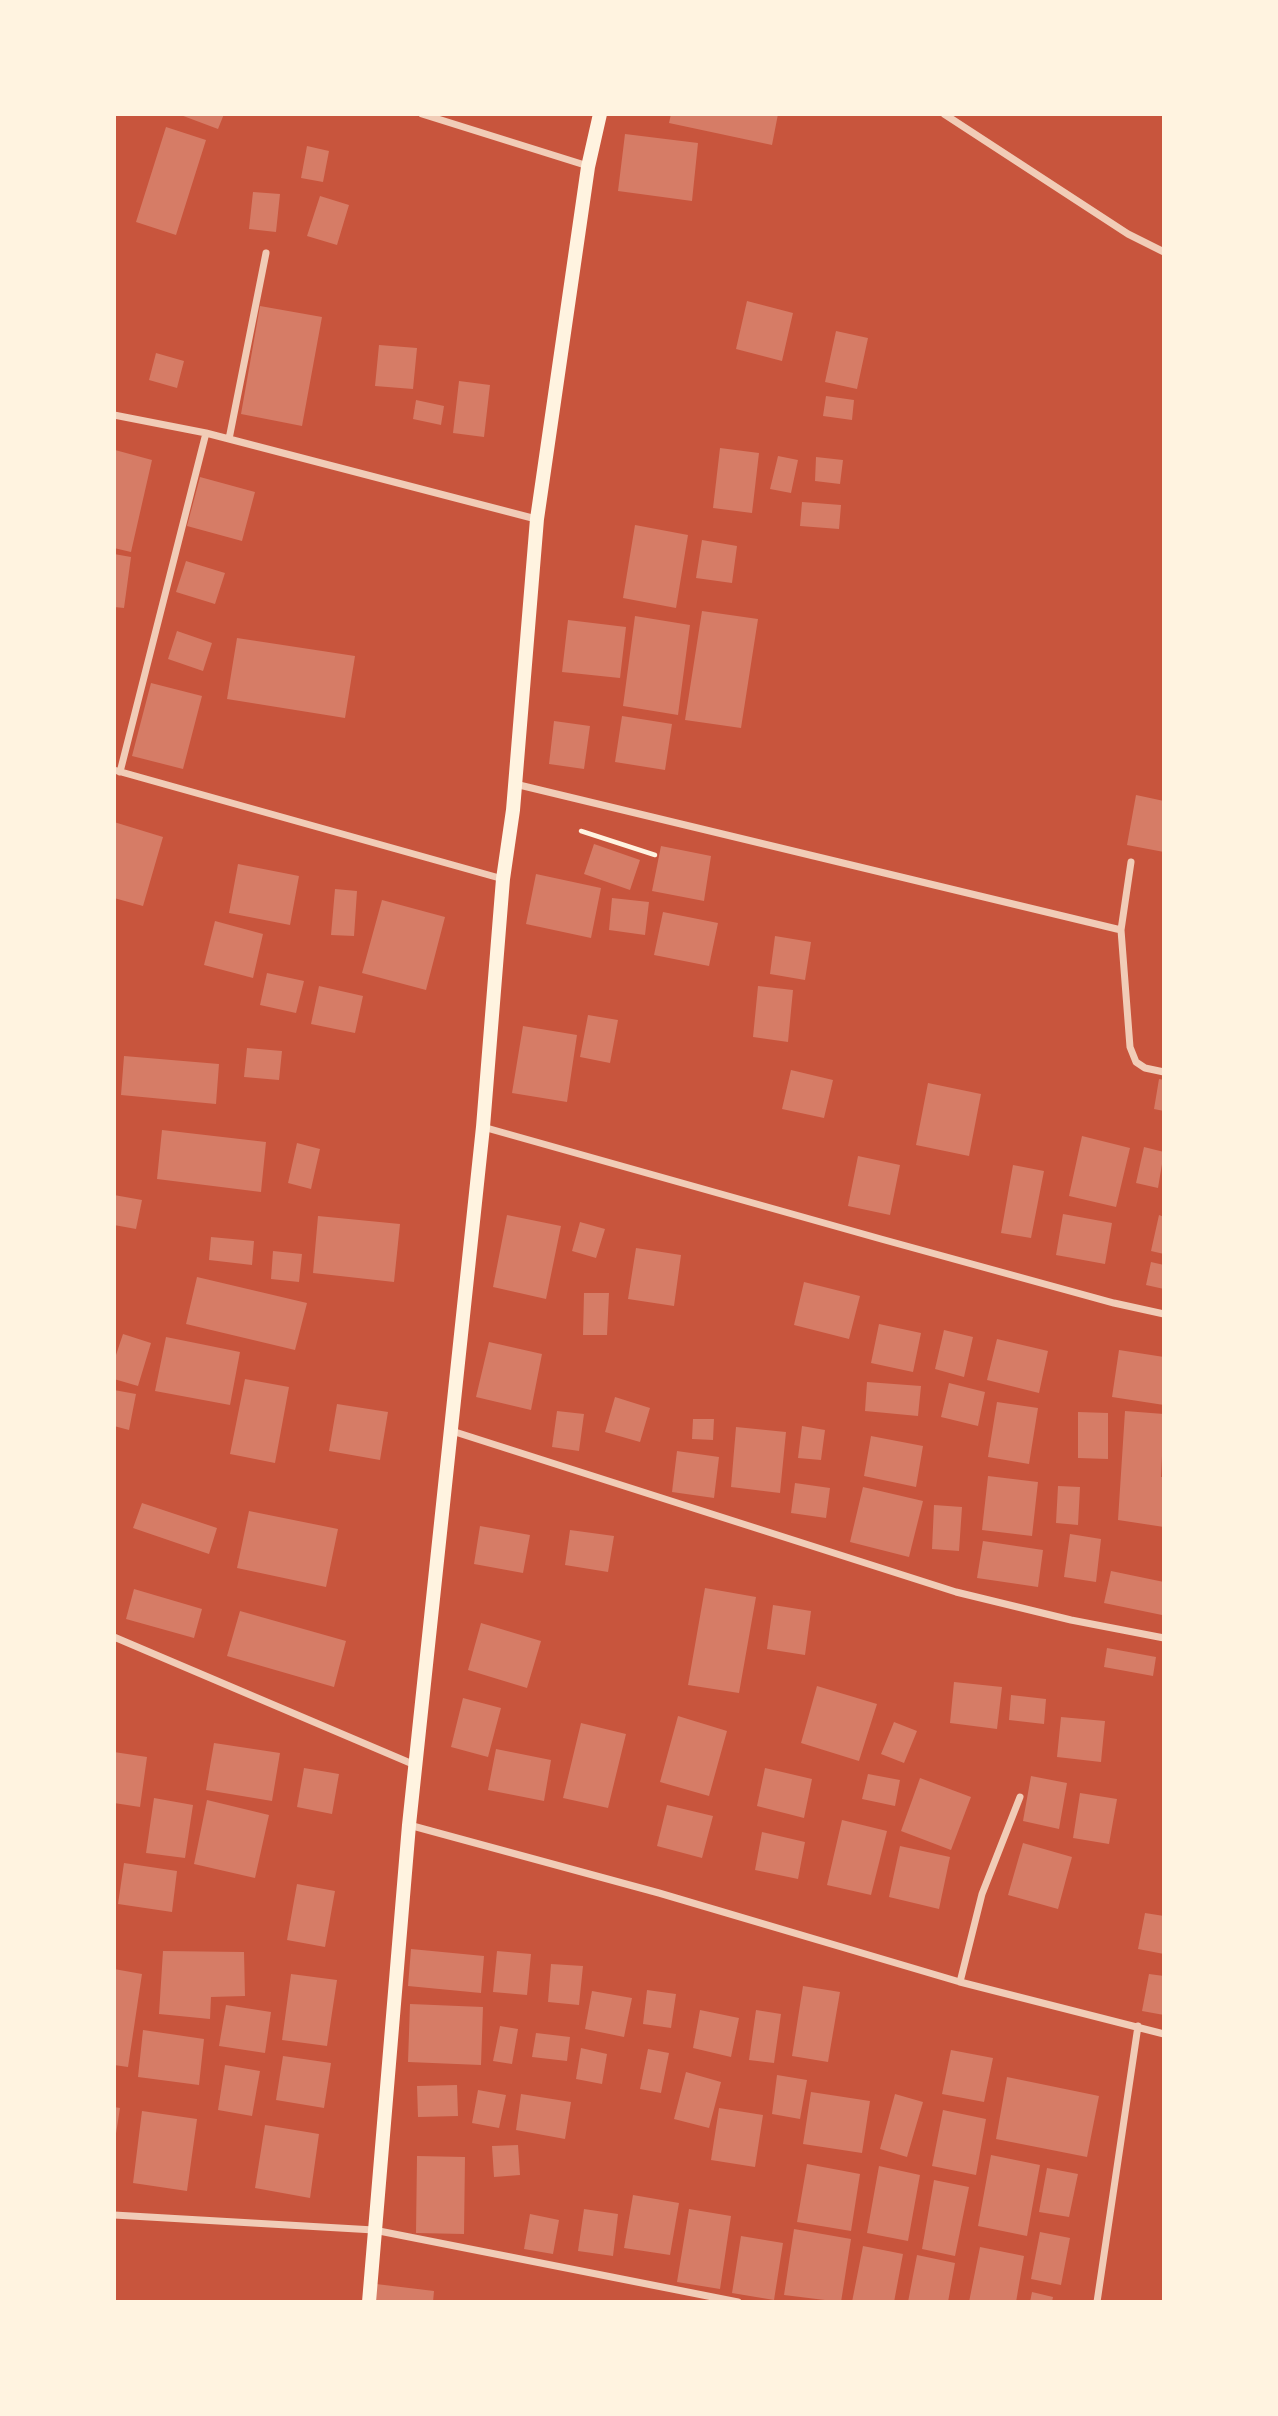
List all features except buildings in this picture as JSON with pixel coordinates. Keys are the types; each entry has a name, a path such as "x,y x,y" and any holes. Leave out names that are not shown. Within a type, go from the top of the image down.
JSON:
{"main road":[{"path":"369,2302 409,1825 484,1128 503,879 515,784 537,519 588,167 600,114"}],"street":[{"path":"422,114 588,167"},
{"path":"944,114 1128,234 1164,252"},
{"path":"229,439 265,253"},
{"path":"114,415 206,433 537,519"},
{"path":"206,433 117,771 503,879"},
{"path":"515,784 1121,930"},
{"path":"1131,862 1121,930 1132,1055 1136,1062 1145,1068 1164,1072"},
{"path":"484,1128 881,1240 1164,1314"},
{"path":"452,1431 956,1592 1071,1620 1164,1638"},
{"path":"114,1637 416,1765"},
{"path":"960,1982 982,1894 1020,1797"},
{"path":"409,1825 659,1893 960,1982 1164,2034"},
{"path":"1097,2302 1138,2026"},
{"path":"114,2215 374,2230 738,2302"}],"path":[{"path":"578,830 655,855"}]}
